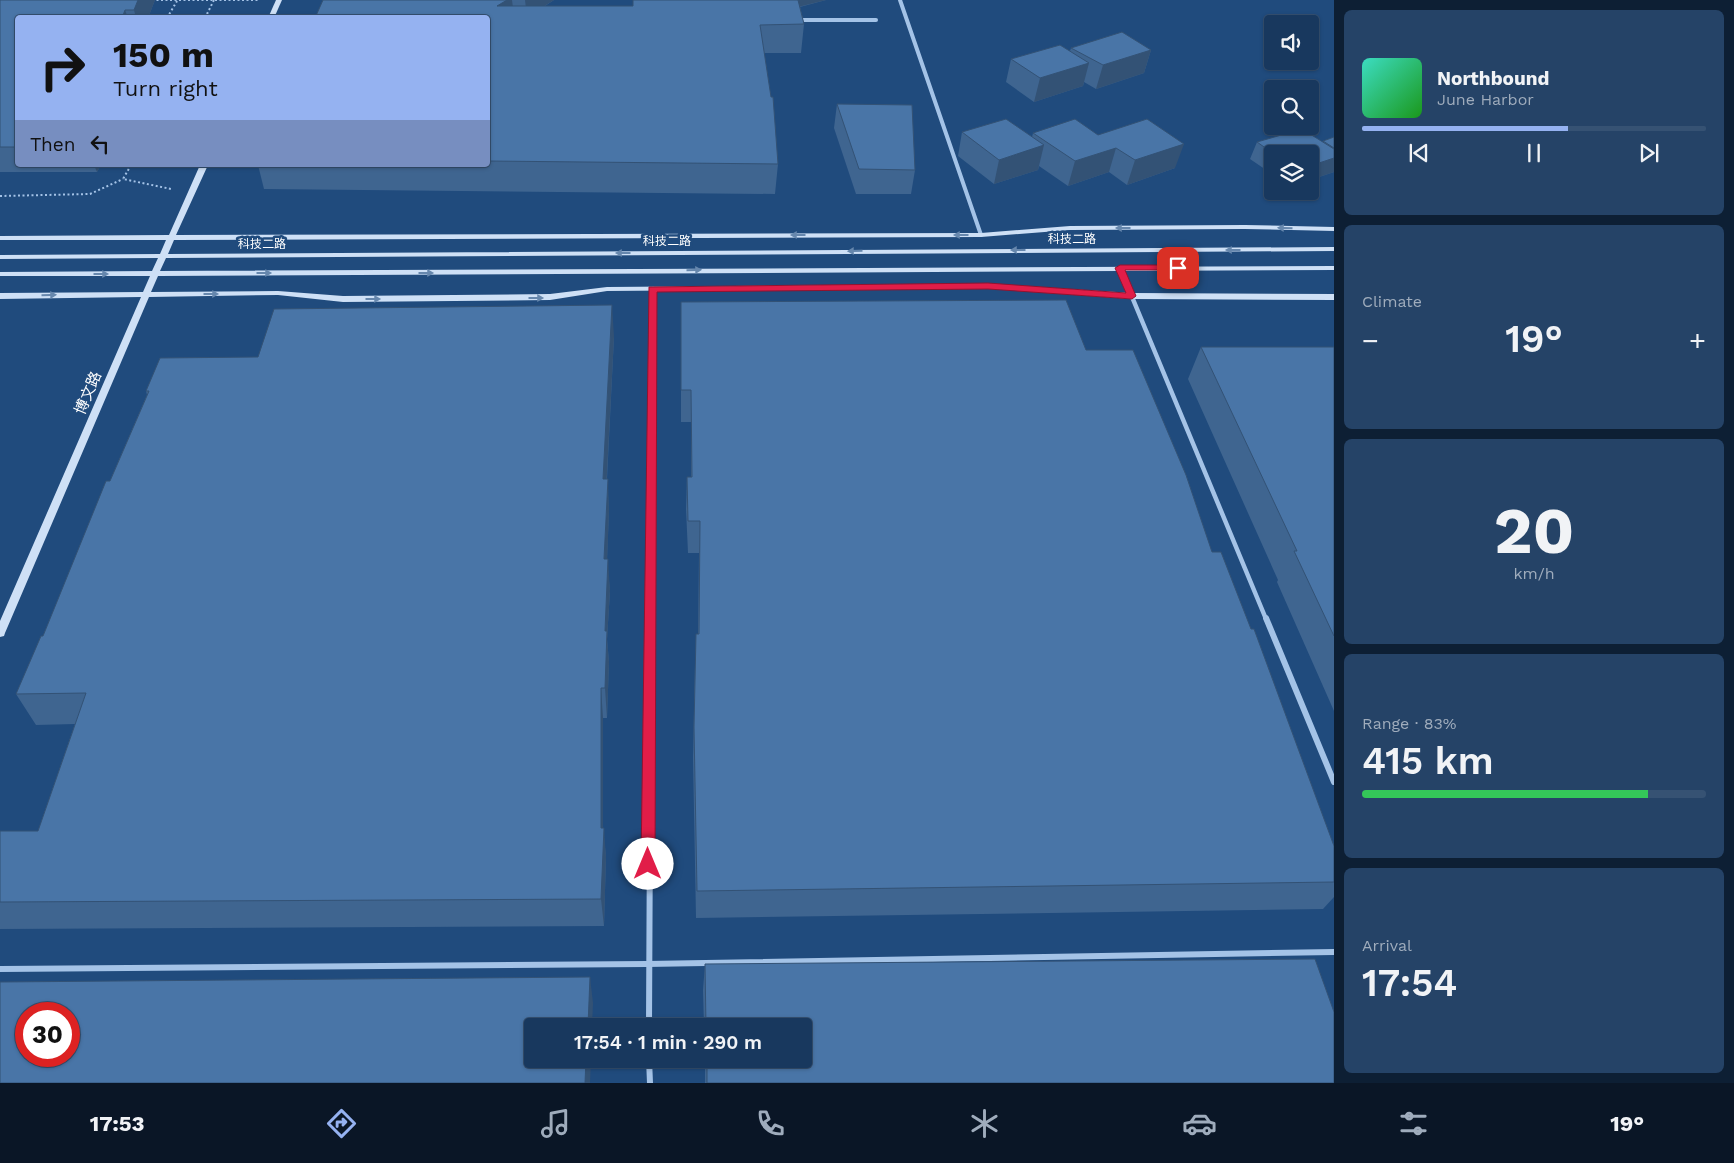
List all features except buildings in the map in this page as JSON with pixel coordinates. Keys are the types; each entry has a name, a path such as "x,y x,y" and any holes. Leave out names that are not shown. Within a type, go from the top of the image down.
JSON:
{"street":[{"path":"272,15 279,0"},
{"path":"900,0 981,235"},
{"path":"788,20 876,20"},
{"name":"博文路","path":"0,633 155,273 203,167"},
{"path":"0,238 981,235 1070,228 1245,227 1334,229"},
{"name":"科技二路","path":"0,257 1334,249"},
{"path":"1120,268 1334,782"},
{"name":"科技二路","path":"0,274 1334,268"},
{"path":"0,296 278,293 343,299 550,298 607,289 988,286 1132,296 1334,297"},
{"path":"649,1018 653,289"},
{"path":"0,969 648,964 1334,952"},
{"path":"649,1068 650,1083"}],"path":[{"path":"147,0 279,0"},
{"path":"169,15 177,0"},
{"path":"206,15 214,0"},
{"path":"0,196 90,194 123,179 130,167"},
{"path":"123,179 191,193"}],"route":[{"path":"648,864 653,289 988,286 1132,296 1120,268 1178,268"}]}
